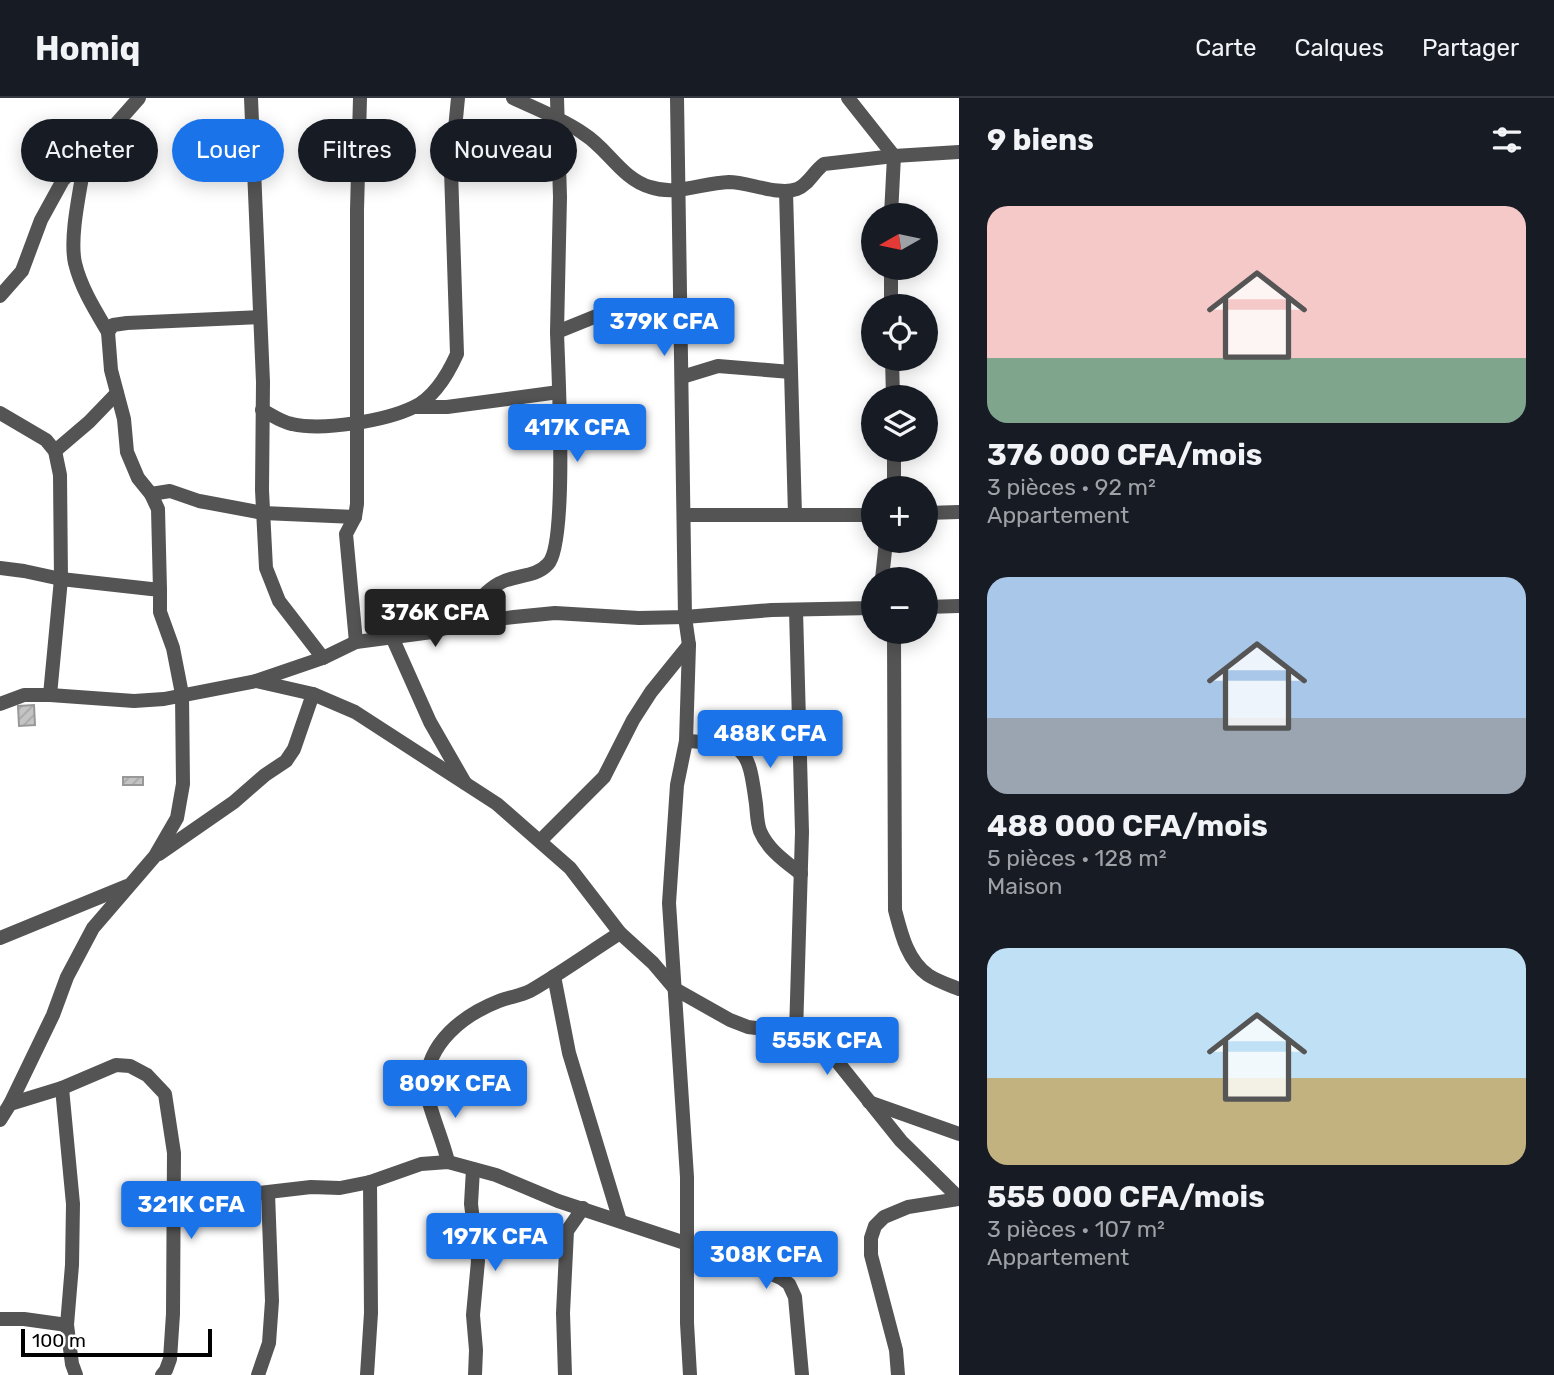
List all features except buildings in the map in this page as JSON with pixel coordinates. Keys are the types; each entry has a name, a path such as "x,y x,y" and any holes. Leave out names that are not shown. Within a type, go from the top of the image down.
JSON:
{"street":[{"path":"120,119 139,98"},
{"path":"251,98 266,568 279,601 323,658"},
{"path":"356,642 346,534 355,517 357,504 357,210 360,98"},
{"path":"415,407 446,378 457,354 451,170 457,98"},
{"path":"513,98 556,119"},
{"path":"557,98 558,119"},
{"path":"677,98 685,617 689,645 685,741 677,785 669,903 687,1177 687,1323 690,1375"},
{"path":"848,98 894,156 892,203"},
{"path":"577,130 586,134 635,181 651,188 679,191 731,182 786,191 796,190 806,184 815,170 824,164 959,152"},
{"path":"0,296 22,271 41,220 62,182"},
{"path":"0,1120 10,1104 83,945 93,928 155,856 177,818 183,784 182,694 173,648 160,612 159,509 138,478 130,459 124,419 111,370 108,332 88,298 75,261 73,241 82,182"},
{"path":"459,624 486,593 500,582 542,570 552,561 556,549 561,443 557,332 560,182"},
{"path":"786,191 795,515"},
{"path":"557,332 599,315 628,312 681,328"},
{"path":"108,332 114,325 127,323 260,317"},
{"path":"682,377 718,366 791,372"},
{"path":"262,410 290,424 358,424 415,407 447,407 559,392"},
{"path":"55,452 117,393"},
{"path":"0,413 46,440 55,452 60,475 61,579 50,695"},
{"path":"151,494 170,491 199,501 263,513 355,517"},
{"path":"938,513 959,512"},
{"path":"684,515 861,515"},
{"path":"0,568 61,579 160,590"},
{"path":"938,607 959,606"},
{"path":"0,704 24,695 134,701 164,699 256,681 323,658 356,642 432,632 459,624 555,612 639,618 861,608"},
{"path":"796,610 802,832 796,1033"},
{"path":"392,637 430,722 466,784"},
{"path":"894,644 895,910 902,939 913,959 927,975 959,989"},
{"path":"540,841 604,777 633,720 651,692 689,645"},
{"path":"256,681 313,694 355,712 497,804 570,868 620,933 653,963 675,989 730,1020 748,1027 796,1033 818,1042 836,1060 901,1141 959,1198"},
{"path":"155,856 234,802 286,761 294,749 313,694"},
{"path":"685,741 728,744 748,758 752,769 760,831 772,851 801,874"},
{"path":"0,938 131,884"},
{"path":"448,1162 425,1087 429,1066 440,1043 452,1028 471,1015 500,1001 526,993 620,933"},
{"path":"554,976 569,1053 620,1221"},
{"path":"10,1104 62,1088 116,1065 130,1066 147,1075 165,1094 174,1153 173,1314 170,1360 162,1375"},
{"path":"62,1088 73,1204 67,1325 76,1375"},
{"path":"868,1101 959,1134"},
{"path":"173,1203 311,1187 340,1188 370,1182 421,1164 448,1162 496,1175 558,1201 688,1244 718,1258 761,1269 789,1284 795,1297 802,1375"},
{"path":"473,1169 471,1204 478,1261 473,1315 475,1375"},
{"path":"367,1375 371,1290 370,1182"},
{"path":"258,1375 269,1343 272,1301 268,1193"},
{"path":"898,1375 896,1350 871,1255 871,1238 875,1226 884,1217 908,1207 959,1198"},
{"path":"565,1375 563,1313 566,1231 583,1208"},
{"path":"0,1319 24,1319 67,1325"}]}
